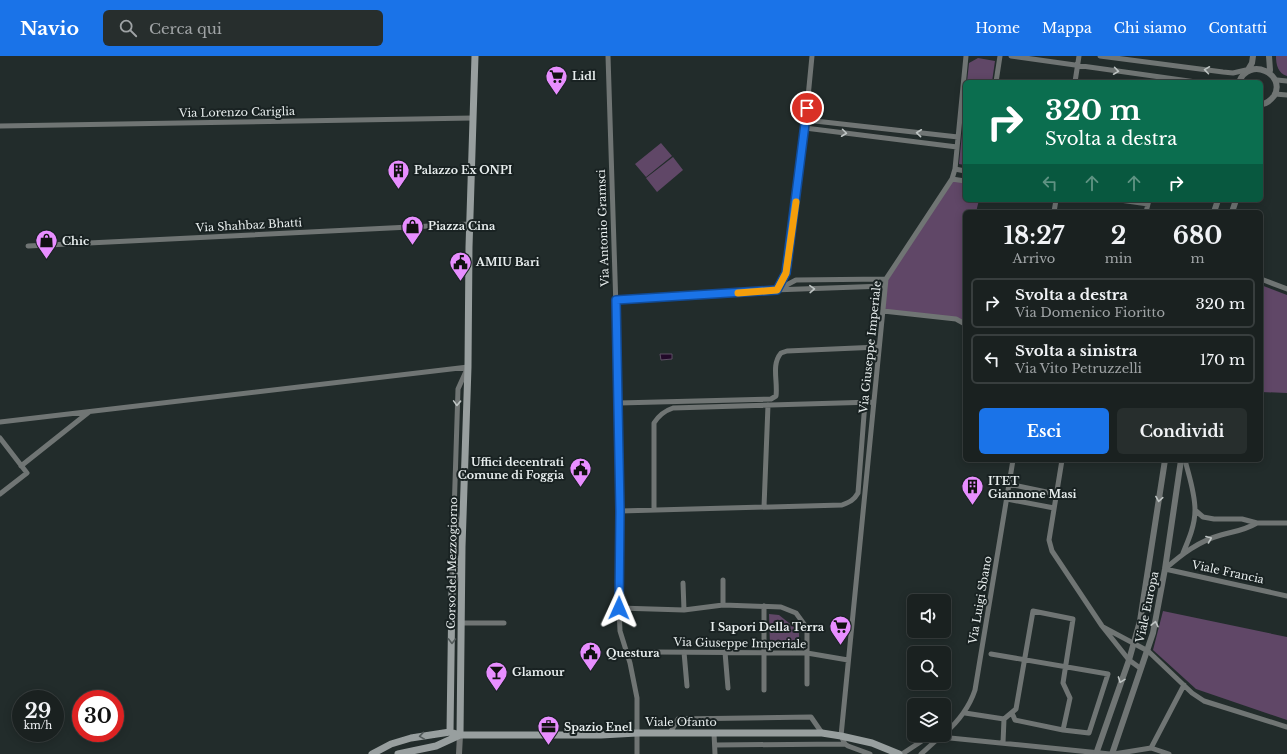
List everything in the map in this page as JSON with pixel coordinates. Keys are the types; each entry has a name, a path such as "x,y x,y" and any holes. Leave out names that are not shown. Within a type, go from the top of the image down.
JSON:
{"main road":[{"name":"Corso del Mezzogiorno","path":"460,736 462,548 468,367 470,224 475,56"},
{"path":"452,588 462,548"},
{"name":"Corso del Mezzogiorno","path":"450,732 452,588"},
{"path":"372,754 391,744 411,738 450,732 460,736"},
{"name":"Viale Ofanto","path":"460,736 601,735 637,733 822,733 872,743 899,754"},
{"path":"398,754 436,746 460,736"}],"street":[{"name":"Via Antonio Gramsci","path":"608,56 619,403 619,608 620,631 630,663 637,698 637,754"},
{"path":"775,290 786,273 806,120 812,56"},
{"name":"Via Giuseppe Imperiale","path":"964,80 966,56"},
{"path":"996,80 1000,56"},
{"path":"1011,56 1172,80"},
{"path":"1075,80 1079,56"},
{"path":"1100,56 1228,73 1260,66 1270,70"},
{"path":"1240,80 1252,62 1253,56"},
{"path":"1263,104 1271,100 1276,94 1277,88 1276,80 1270,70 1269,56"},
{"path":"1276,80 1287,81"},
{"name":"Via Giuseppe Imperiale","path":"841,736 886,279 952,179 963,86"},
{"path":"1276,94 1287,95"},
{"name":"Via Lorenzo Cariglia","path":"0,126 474,118"},
{"path":"806,120 958,137"},
{"path":"805,128 957,147"},
{"path":"954,169 963,171"},
{"path":"952,179 963,181"},
{"name":"Via Shahbaz Bhatti","path":"28,246 470,224"},
{"path":"775,290 796,280 886,279"},
{"path":"1263,280 1287,289"},
{"path":"616,300 775,290 885,286"},
{"path":"883,311 956,319 963,323"},
{"path":"619,403 771,399 776,396 776,362 781,353 787,351 879,347"},
{"path":"0,422 468,367"},
{"name":"Corso del Mezzogiorno","path":"452,588 458,389 468,367"},
{"path":"620,511 842,505 854,499 858,493 865,402"},
{"path":"654,510 653,430 654,423 658,416 665,410 673,408 874,402"},
{"path":"764,507 768,405"},
{"path":"21,466 90,411"},
{"path":"0,438 27,473 0,494"},
{"name":"Via Luigi Sbano","path":"951,726 965,713 975,690 1013,462"},
{"path":"1062,462 1049,540 1052,552 1102,626 1128,660 1140,668"},
{"name":"Viale Europa","path":"1097,753 1140,621 1165,462"},
{"name":"Viale Europa","path":"1112,754 1153,633 1165,569 1182,462"},
{"path":"1183,553 1191,535 1195,510 1194,498 1185,462"},
{"path":"1010,484 1056,494"},
{"path":"454,499 462,548"},
{"path":"1007,499 1054,508"},
{"path":"1195,510 1203,517 1214,519 1242,519 1257,523 1287,523"},
{"path":"1165,569 1183,553 1200,543 1220,535 1246,530 1257,523"},
{"name":"Viale Francia","path":"1165,569 1287,596"},
{"path":"723,580 723,605"},
{"path":"683,583 684,610"},
{"path":"619,608 684,610 723,605 764,606 781,607 796,613 804,624 807,633 807,684"},
{"path":"764,606 764,690"},
{"path":"1003,743 1004,719 1016,709 1033,610 1073,619 1063,683 1070,698 1063,730"},
{"path":"462,623 504,623"},
{"path":"1102,626 1148,650 1192,693 1204,701 1287,727"},
{"name":"Via Giuseppe Imperiale","path":"654,652 807,653 848,660"},
{"path":"684,652 687,686"},
{"path":"725,652 728,688"},
{"path":"991,654 1108,674 1088,733 1063,730 1015,720 1012,712"},
{"path":"1151,748 1184,685"},
{"path":"965,713 1004,719"},
{"path":"670,733 678,719 811,717 822,733"},
{"path":"714,733 715,754"},
{"path":"459,754 460,736"},
{"path":"841,736 845,744"},
{"path":"951,736 1097,753 1112,754 1151,748 1169,754"},
{"path":"902,754 920,742"},
{"name":"Via Luigi Sbano","path":"921,754 934,742"},
{"path":"715,746 845,744 870,754"}],"shaded area":[{"path":"1276,56 1287,56 1287,76 1281,73 1278,68"},
{"path":"978,58 995,61 992,80 967,80 969,63"},
{"path":"963,123 963,165 959,164"},
{"path":"661,143 672,156 646,177 635,164"},
{"path":"673,157 683,170 657,192 646,178"},
{"path":"952,179 963,182 963,202 978,202 976,210 963,210 963,323 956,319 883,311 886,279"},
{"path":"1263,286 1287,295 1287,393 1263,392"},
{"path":"660,354 672,354 672,359 661,360"},
{"path":"1163,611 1287,637 1287,720 1196,689 1153,650"},
{"path":"769,614 779,615 799,631 799,646 770,647"}],"slow traffic":[{"path":"738,293 777,290 786,273 796,202"}],"place":[{"name":"Lidl","path":"556,96"},
{"name":"Palazzo Ex ONPI","path":"398,190"},
{"name":"Piazza Cina","path":"413,246"},
{"name":"Chic","path":"46,260"},
{"name":"AMIU Bari","path":"460,282"},
{"name":"Uffici decentrati Comune di Foggia","path":"580,488"},
{"name":"ITET Giannone Masi","path":"973,506"},
{"name":"I Sapori Della Terra","path":"840,646"},
{"name":"Questura","path":"590,672"},
{"name":"Glamour","path":"497,692"},
{"name":"Spazio Enel","path":"548,746"}],"route":[{"path":"619,608 619,403 616,300 777,290 786,273 807,108"}]}
